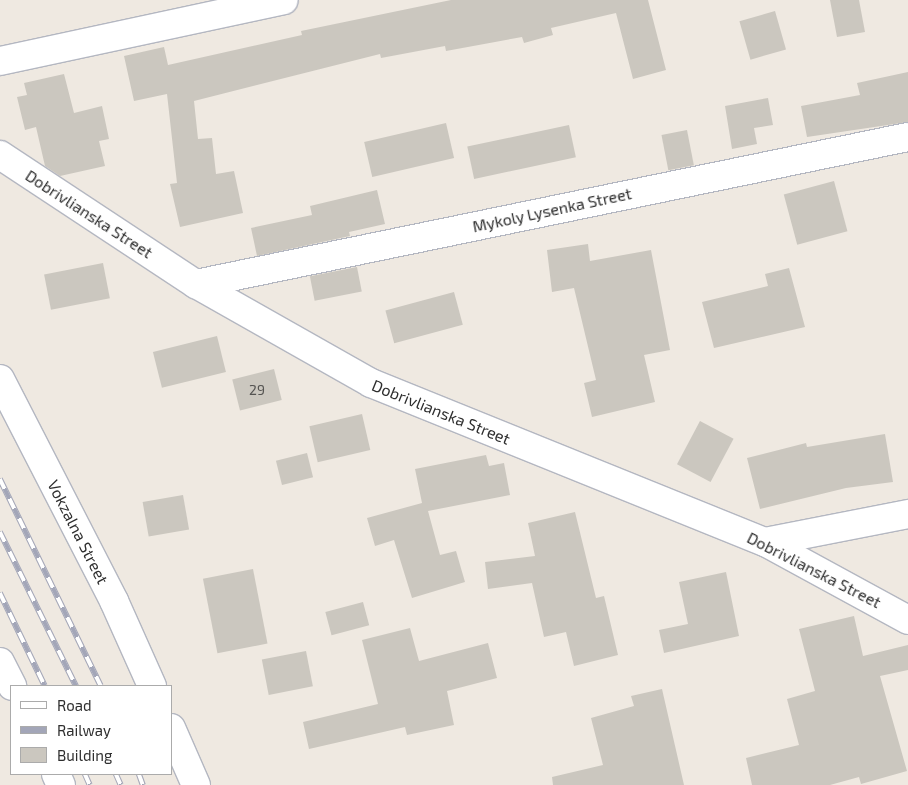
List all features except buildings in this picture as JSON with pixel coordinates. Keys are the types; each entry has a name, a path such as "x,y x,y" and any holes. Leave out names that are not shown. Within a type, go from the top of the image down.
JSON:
{"street":[{"path":"0,61 284,0"},
{"name":"Mykoly Lysenka Street","path":"196,284 908,136"},
{"name":"Dobrivlianska Street","path":"0,155 196,284 371,383 764,542 908,620"},
{"name":"Vokzalna Street","path":"0,379 114,601 152,685"},
{"path":"764,542 908,514"},
{"path":"0,662 12,685"},
{"path":"172,730 196,785"}],"railway":[{"path":"0,479 101,685"},
{"path":"0,532 76,685"},
{"path":"0,593 45,685"},
{"path":"85,775 90,785"},
{"path":"116,775 121,785"},
{"path":"139,775 143,785"}]}
